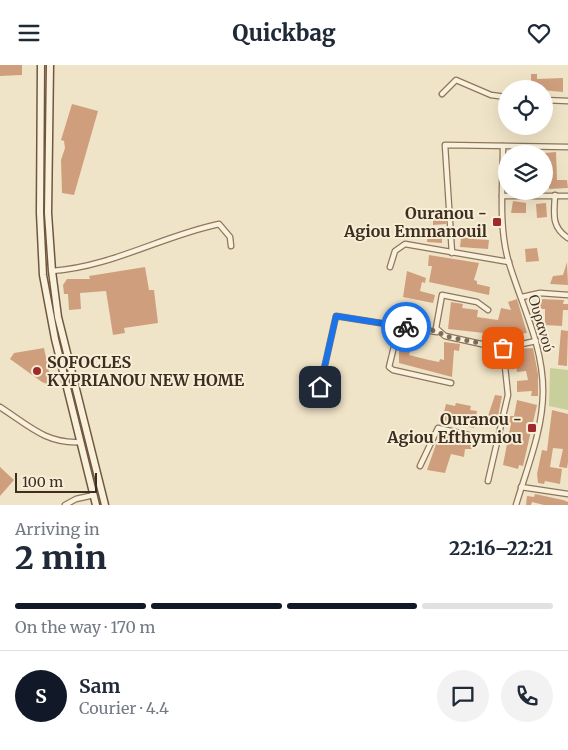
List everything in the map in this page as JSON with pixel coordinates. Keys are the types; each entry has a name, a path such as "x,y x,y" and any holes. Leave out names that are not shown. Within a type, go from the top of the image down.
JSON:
{"main road":[{"path":"41,65 40,213 44,275 54,339 96,505"},
{"path":"50,65 48,213 52,271 58,317 105,505"}],"street":[{"path":"442,94 456,80 491,95 498,96"},
{"path":"553,100 568,101"},
{"path":"452,253 445,145 498,146"},
{"path":"553,147 568,147"},
{"path":"568,195 555,195 553,220 559,232 568,238"},
{"name":"Ουρανού","path":"502,200 503,229 509,262 536,341 541,364 542,405 538,430 516,505"},
{"path":"52,271 73,269 104,262 219,224 230,237 231,246"},
{"path":"390,267 395,251 405,244 509,262"},
{"path":"522,297 540,293 568,295"},
{"path":"437,331 436,321 442,295 477,302 488,309"},
{"path":"320,387 336,316 437,331 445,336 503,348 536,341"},
{"path":"399,326 389,367 451,383"},
{"path":"488,481 508,395 503,348"},
{"path":"0,407 50,439 64,443 80,442"},
{"path":"420,466 438,428 498,442"},
{"path":"521,487 567,494 568,488"},
{"path":"65,505 76,499 94,495"}],"green space":[{"path":"550,368 568,370 568,410 549,406"}],"building":[{"path":"0,65 22,65 22,75 0,76"},
{"path":"531,74 537,74 537,79 563,78 563,92 553,91 553,80 531,80"},
{"path":"72,104 98,111 74,195 62,193 61,160 65,148 64,141 61,140"},
{"path":"553,152 556,152 557,180 567,180 568,188 553,189"},
{"path":"513,201 526,203 526,213 511,213"},
{"path":"546,203 547,217 537,218 536,204"},
{"path":"445,209 446,224 433,225 433,218 437,218 436,210"},
{"path":"428,231 446,232 446,239 442,239 442,243 427,242"},
{"path":"469,235 475,236 474,239 489,240 488,249 460,247 461,238 469,238"},
{"path":"537,248 539,261 526,262 525,249"},
{"path":"429,255 479,263 474,280 477,281 477,284 490,287 489,295 429,282 432,266 428,266"},
{"path":"567,262 568,285 550,284 553,276 563,275"},
{"path":"145,267 149,290 154,290 158,323 124,328 125,333 113,335 106,291 80,293 81,309 69,310 68,294 64,294 63,285 67,279 90,279 89,276"},
{"path":"407,271 426,278 425,283 422,282 420,291 435,295 433,303 403,297"},
{"path":"517,299 527,333 493,336 493,334 448,329 451,302 463,304 462,308 478,310 477,317 498,320 501,308 511,310 508,302"},
{"path":"540,299 564,300 563,304 568,304 568,310 563,310 562,326 545,325 545,309 539,309"},
{"path":"561,330 568,331 567,366 558,365"},
{"path":"408,333 425,338 420,348 412,346 409,355 429,360 439,362 440,359 444,360 444,342 460,344 459,351 454,350 452,377 399,363 399,349 403,350"},
{"name":"SOFOCLES KYPRIANOU NEW HOME","path":"44,348 52,386 42,382 10,359 14,353"},
{"path":"533,348 538,374 538,396 531,396 532,391 517,392 517,381 528,380 526,371 517,372 515,359 518,359 517,349"},
{"path":"495,395 502,396 496,426 485,425"},
{"path":"517,400 537,405 523,466 519,465 518,469 503,465 511,423 509,422 510,416 514,416"},
{"path":"456,403 471,406 470,410 477,411 474,428 442,420 446,404 455,406"},
{"path":"552,410 568,414 568,462 567,468 559,467 563,449 553,448 550,467 562,469 560,484 545,481 544,484 538,483 537,474 542,450 547,451"},
{"path":"440,433 476,442 475,449 465,449 464,457 451,454 445,473 427,470"},
{"path":"0,467 14,480 0,496"},
{"path":"535,494 563,500 568,502 568,505 544,505 532,502 531,505 526,505 527,496 534,497"}],"way so far":[{"path":"406,327 437,331 445,336 503,348"}],"place":[{"name":"Ouranou - Agiou Emmanouil","path":"497,222"},
{"name":"SOFOCLES KYPRIANOU NEW HOME","path":"37,371"},
{"name":"Ouranou - Agiou Efthymiou","path":"532,428"}],"route":[{"path":"320,387 336,316 406,327"}]}
